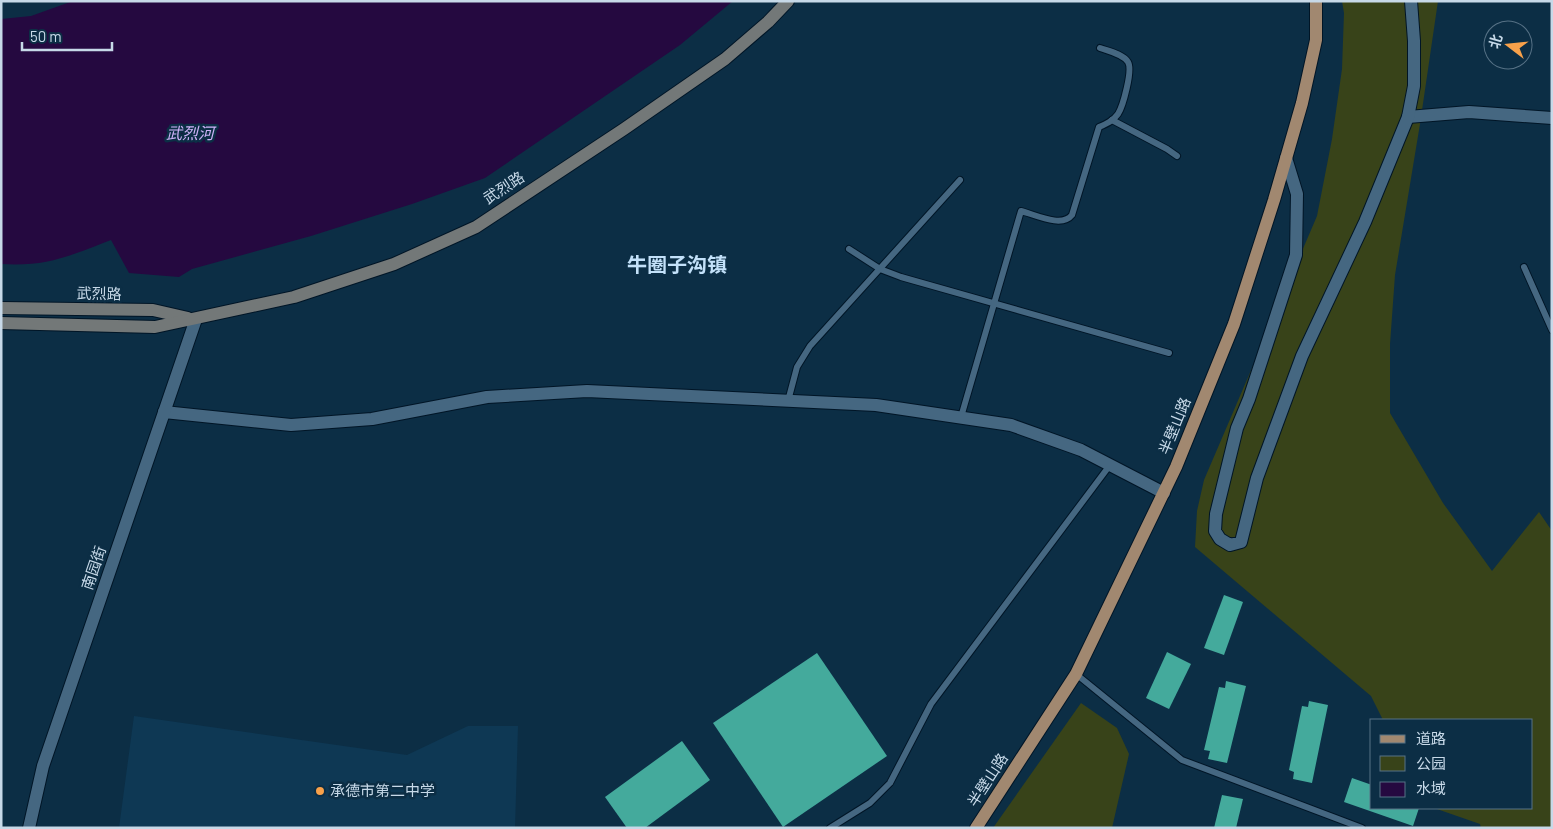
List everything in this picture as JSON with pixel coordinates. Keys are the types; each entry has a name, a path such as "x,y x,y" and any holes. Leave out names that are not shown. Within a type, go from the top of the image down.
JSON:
{"main road":[{"name":"武烈路","path":"1,323 155,327 294,297 394,264 476,227 624,129 725,59 768,22 788,1"},
{"name":"半壁山路","path":"976,828 1076,674 1164,493 1234,324 1286,158 1316,40 1316,1"},
{"name":"武烈路","path":"1,308 153,310 196,319"}],"street":[{"path":"1286,158 1298,194 1296,255 1249,399 1236,428 1216,514 1215,531 1220,540 1230,545 1241,542 1256,478 1302,356 1365,222 1408,117 1414,86 1414,41 1411,1"},
{"path":"1408,117 1469,112 1552,118"},
{"name":"南园街","path":"29,828 43,766 196,319"},
{"path":"164,412 292,425 372,419 487,396 578,392 876,405 1011,425 1081,450 1164,493"}],"lane":[{"path":"961,417 1021,211 1062,222 1069,219 1072,215 1099,128 1119,113 1131,72 1128,62 1123,57 1100,48"},
{"path":"1112,120 1167,149 1176,156"},
{"path":"788,401 798,367 810,346 960,180"},
{"path":"849,249 880,269 901,277 1169,353"},
{"path":"1524,267 1552,330"},
{"path":"830,828 870,803 890,783 931,704 1110,465"},
{"path":"1076,674 1182,760 1362,828"}],"shaded area":[{"name":"承德市第二中学","path":"134,716 407,755 468,726 518,726 515,828 119,828"}],"green space":[{"path":"1342,1 1438,1 1395,275 1390,344 1390,413 1443,503 1492,571 1539,512 1552,531 1552,828 1481,828 1480,824 1437,809 1533,809 1533,719 1382,719 1371,696 1195,547 1197,511 1204,480 1317,216 1332,139 1342,69 1344,13"},
{"path":"1081,703 1117,728 1129,754 1112,828 993,828"}],"water":[{"name":"武烈河","path":"73,1 733,1 680,45 485,178 412,204 311,236 192,269 179,277 129,273 111,240 45,262 1,264 1,19 31,16"}],"building":[{"path":"1224,595 1243,602 1224,655 1204,648"},
{"path":"1167,652 1191,664 1169,709 1146,698"},
{"path":"817,653 887,756 783,827 713,723"},
{"path":"1226,681 1246,686 1227,763 1208,759 1210,751 1204,750 1219,687 1225,688"},
{"path":"1309,701 1328,705 1312,783 1293,779 1294,772 1289,770 1302,706 1308,707"},
{"path":"682,741 710,780 645,828 627,828 605,797"},
{"path":"1352,778 1370,784 1370,809 1419,809 1413,826 1344,802"},
{"path":"1222,795 1243,799 1236,828 1214,828"}],"place":[{"name":"承德市第二中学","path":"320,791"}],"district":[{"name":"牛圈子沟镇","path":"677,265"}]}
